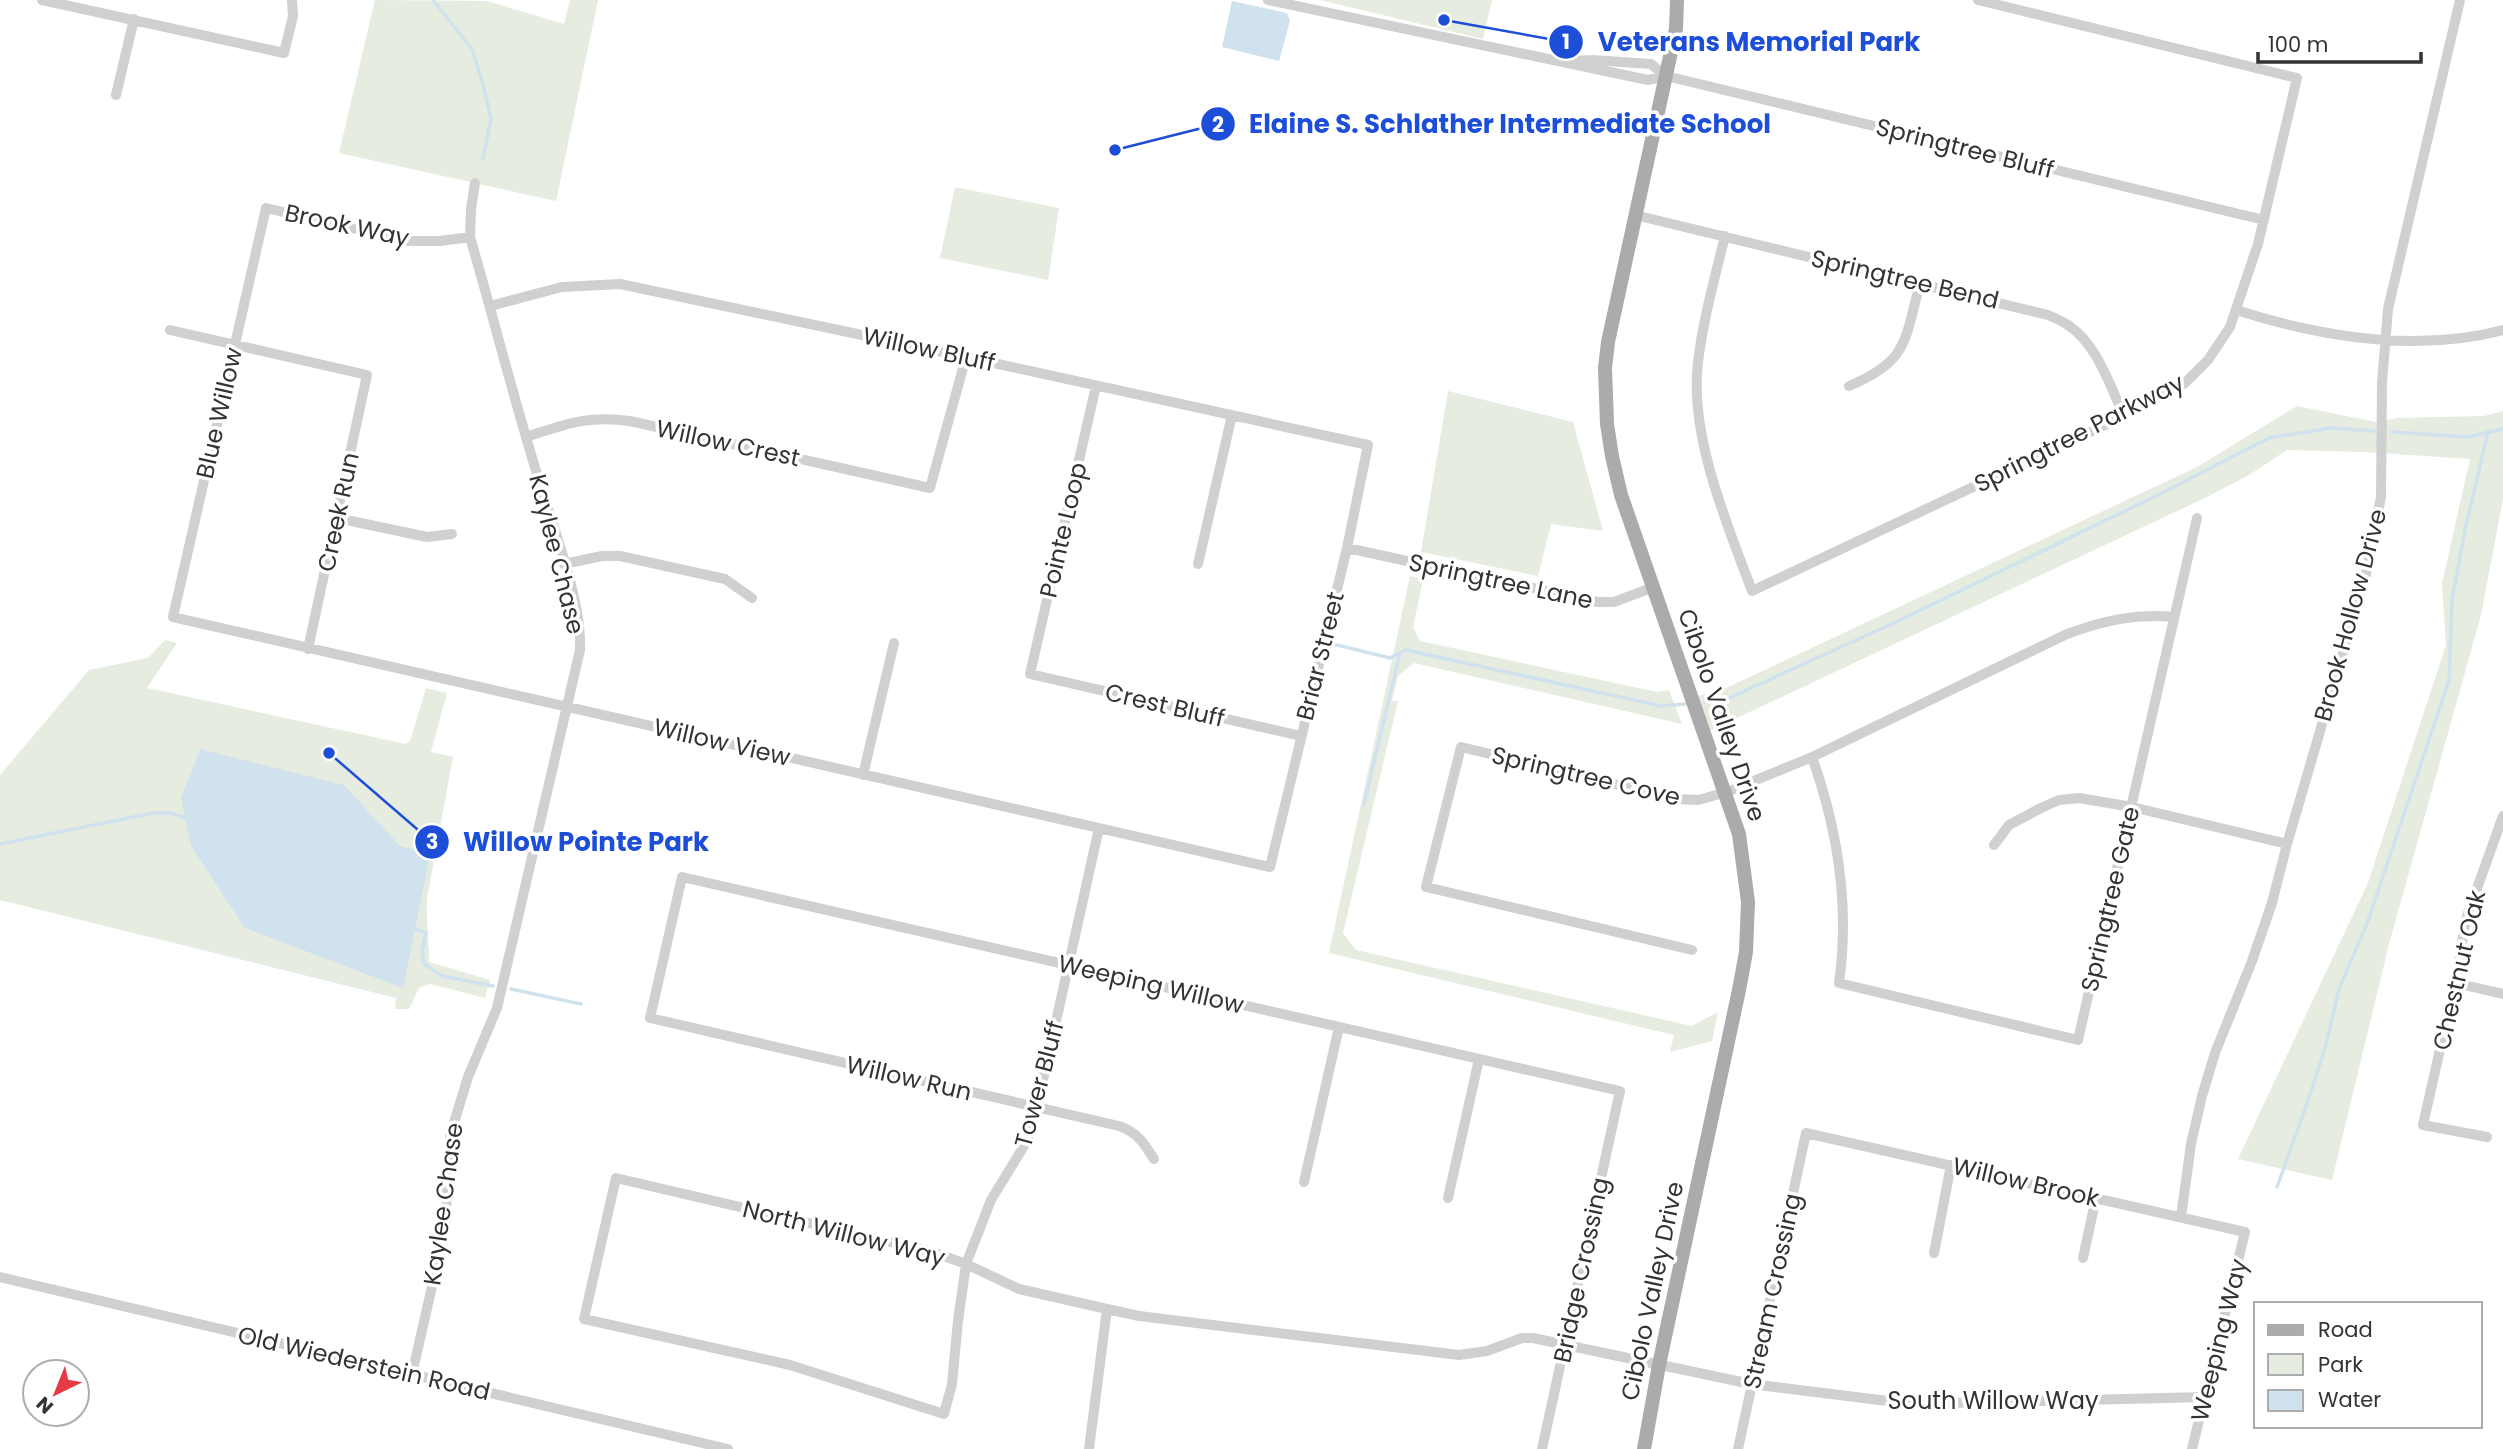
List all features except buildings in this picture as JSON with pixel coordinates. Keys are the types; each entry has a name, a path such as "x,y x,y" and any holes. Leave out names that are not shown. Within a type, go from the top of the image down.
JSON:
{"main road":[{"name":"Cibolo Valley Drive","path":"1644,1449 1659,1365 1746,952 1748,902 1739,834 1727,792 1621,495 1612,456 1605,396 1605,368 1612,318 1676,29 1677,0"}],"street":[{"path":"42,0 284,53 293,16 292,0"},
{"name":"Springtree Bluff","path":"1268,0 1489,48 1568,61 1651,64 1666,76 2264,220"},
{"path":"1978,0 2022,5"},
{"name":"Brook Hollow Drive","path":"2182,1217 2191,1144 2202,1096 2215,1053 2272,904 2366,574 2383,474 2382,383 2388,309 2460,0"},
{"name":"Springtree Parkway","path":"1726,236 1698,363 1698,409 1707,461 1752,591 2124,416 2185,383 2218,346 2236,310 2264,220 2297,78 2022,5"},
{"path":"116,95 134,19"},
{"name":"Kaylee Chase","path":"412,1374 443,1242 450,1136 468,1077 497,1008 568,707 581,635 564,564 470,237 475,183"},
{"name":"Brook Way","path":"266,208 408,241 470,237"},
{"name":"Blue Willow","path":"173,617 266,208"},
{"name":"Springtree Bend","path":"1635,215 2048,315 2069,325 2092,350 2124,416"},
{"name":"Willow Bluff","path":"490,306 562,287 620,284 1368,445"},
{"path":"1849,386 1876,373 1895,358 1902,348 1920,284"},
{"path":"2236,310 2286,325 2386,340 2456,340 2503,330"},
{"path":"170,330 234,344"},
{"name":"Creek Run","path":"234,344 367,375 308,649"},
{"name":"Willow Crest","path":"526,436 580,420 604,418 630,421 930,488 966,357"},
{"name":"Pointe Loop","path":"1030,674 1096,386"},
{"path":"1198,564 1232,415"},
{"name":"Briar Street","path":"1270,867 1368,445"},
{"name":"Springtree Gate","path":"1812,757 1826,798 1838,849 1844,919 1839,983 2078,1040 2197,518"},
{"path":"337,519 427,537 452,534"},
{"name":"Springtree Lane","path":"1346,548 1597,602 1614,602 1654,587"},
{"path":"564,564 602,556 620,556 726,579 752,598"},
{"name":"Springtree Cove","path":"1692,950 1426,887 1461,747 1676,799 1698,800 1727,792 1812,757 2067,634 2093,625 2141,615 2174,617"},
{"name":"Willow View","path":"173,617 1270,867"},
{"path":"863,775 894,643"},
{"name":"Crest Bluff","path":"1030,674 1301,736"},
{"path":"1994,845 2009,825 2059,800 2079,798 2132,807 2287,844"},
{"name":"Chestnut Oak","path":"2487,1137 2423,1125 2455,983 2466,919 2499,837 2503,816"},
{"name":"Tower Bluff","path":"944,1415 952,1384 966,1264 991,1200 1027,1141 1037,1107 1099,828"},
{"name":"Weeping Willow","path":"650,1018 682,877 1620,1091"},
{"path":"2455,983 2503,994"},
{"name":"Willow Run","path":"650,1018 1130,1129 1142,1139 1154,1159"},
{"path":"1304,1182 1339,1027"},
{"path":"1448,1198 1479,1059"},
{"name":"Bridge Crossing","path":"1542,1449 1620,1091"},
{"name":"Willow Brook","path":"1806,1133 2245,1232"},
{"name":"Stream Crossing","path":"1738,1449 1806,1133"},
{"path":"1934,1253 1951,1165"},
{"name":"North Willow Way","path":"944,1415 790,1365 584,1319 616,1178 933,1251 1018,1289 1151,1317 1460,1355 1487,1351 1522,1338 1533,1338 1659,1365"},
{"path":"2083,1258 2096,1198"},
{"name":"Weeping Way","path":"2192,1449 2245,1232"},
{"name":"Old Wiederstein Road","path":"0,1277 728,1449"},
{"path":"1089,1449 1107,1309"},
{"name":"South Willow Way","path":"1659,1365 1751,1384 1912,1404 2205,1397"}],"green space":[{"path":"375,0 487,1 564,24 570,0 598,0 556,201 339,153"},
{"path":"1320,0 1492,0 1483,39"},
{"path":"955,187 1059,208 1048,280 940,258"},
{"path":"1448,391 1573,422 1603,531 1551,524 1538,576 1421,552"},
{"path":"2297,406 2376,422 2398,418 2484,416 2503,411 2503,499 2481,615 2389,944 2332,1180 2238,1159 2368,883 2446,645 2442,584 2470,459 2287,450 2249,475 2207,497 1705,733 1693,697 1720,691 2197,467"},
{"path":"1410,576 1423,579 1413,627 1420,641 1657,692 1669,690 1682,724 1414,663 1398,676 1392,701 1398,701 1343,933 1356,950 1692,1026 1718,1012 1712,1041 1670,1052 1674,1035 1329,953"},
{"path":"165,640 177,643 147,688 406,744 410,741 426,688 447,693 431,752 453,757 427,898 429,962 490,980 485,998 430,984 419,988 409,1009 395,1009 396,998 0,900 0,775 89,670 148,658"}],"water":[{"path":"1232,1 1287,13 1290,21 1279,61 1222,47"},
{"path":"200,749 344,785 400,846 430,855 403,988 245,928 191,846 181,798"}],"waterway":[{"path":"433,0 472,49 491,118 483,159"},
{"path":"1705,702 1727,699 1896,622 2269,438 2331,428 2374,431"},
{"path":"2392,432 2468,437 2503,429"},
{"path":"2277,1187 2325,1048 2339,989 2368,921 2449,680 2452,600 2488,432"},
{"path":"1333,644 1390,658 1406,650 1661,706 1685,704"},
{"path":"1364,804 1400,653"},
{"path":"0,844 153,813 170,813 188,819"},
{"path":"412,928 426,933 422,951 424,964 442,976 493,986"},
{"path":"511,989 581,1004"}],"place":[{"name":"Veterans Memorial Park","path":"1444,20"},
{"name":"Elaine S. Schlather Intermediate School","path":"1115,150"},
{"name":"Willow Pointe Park","path":"329,753"}]}
